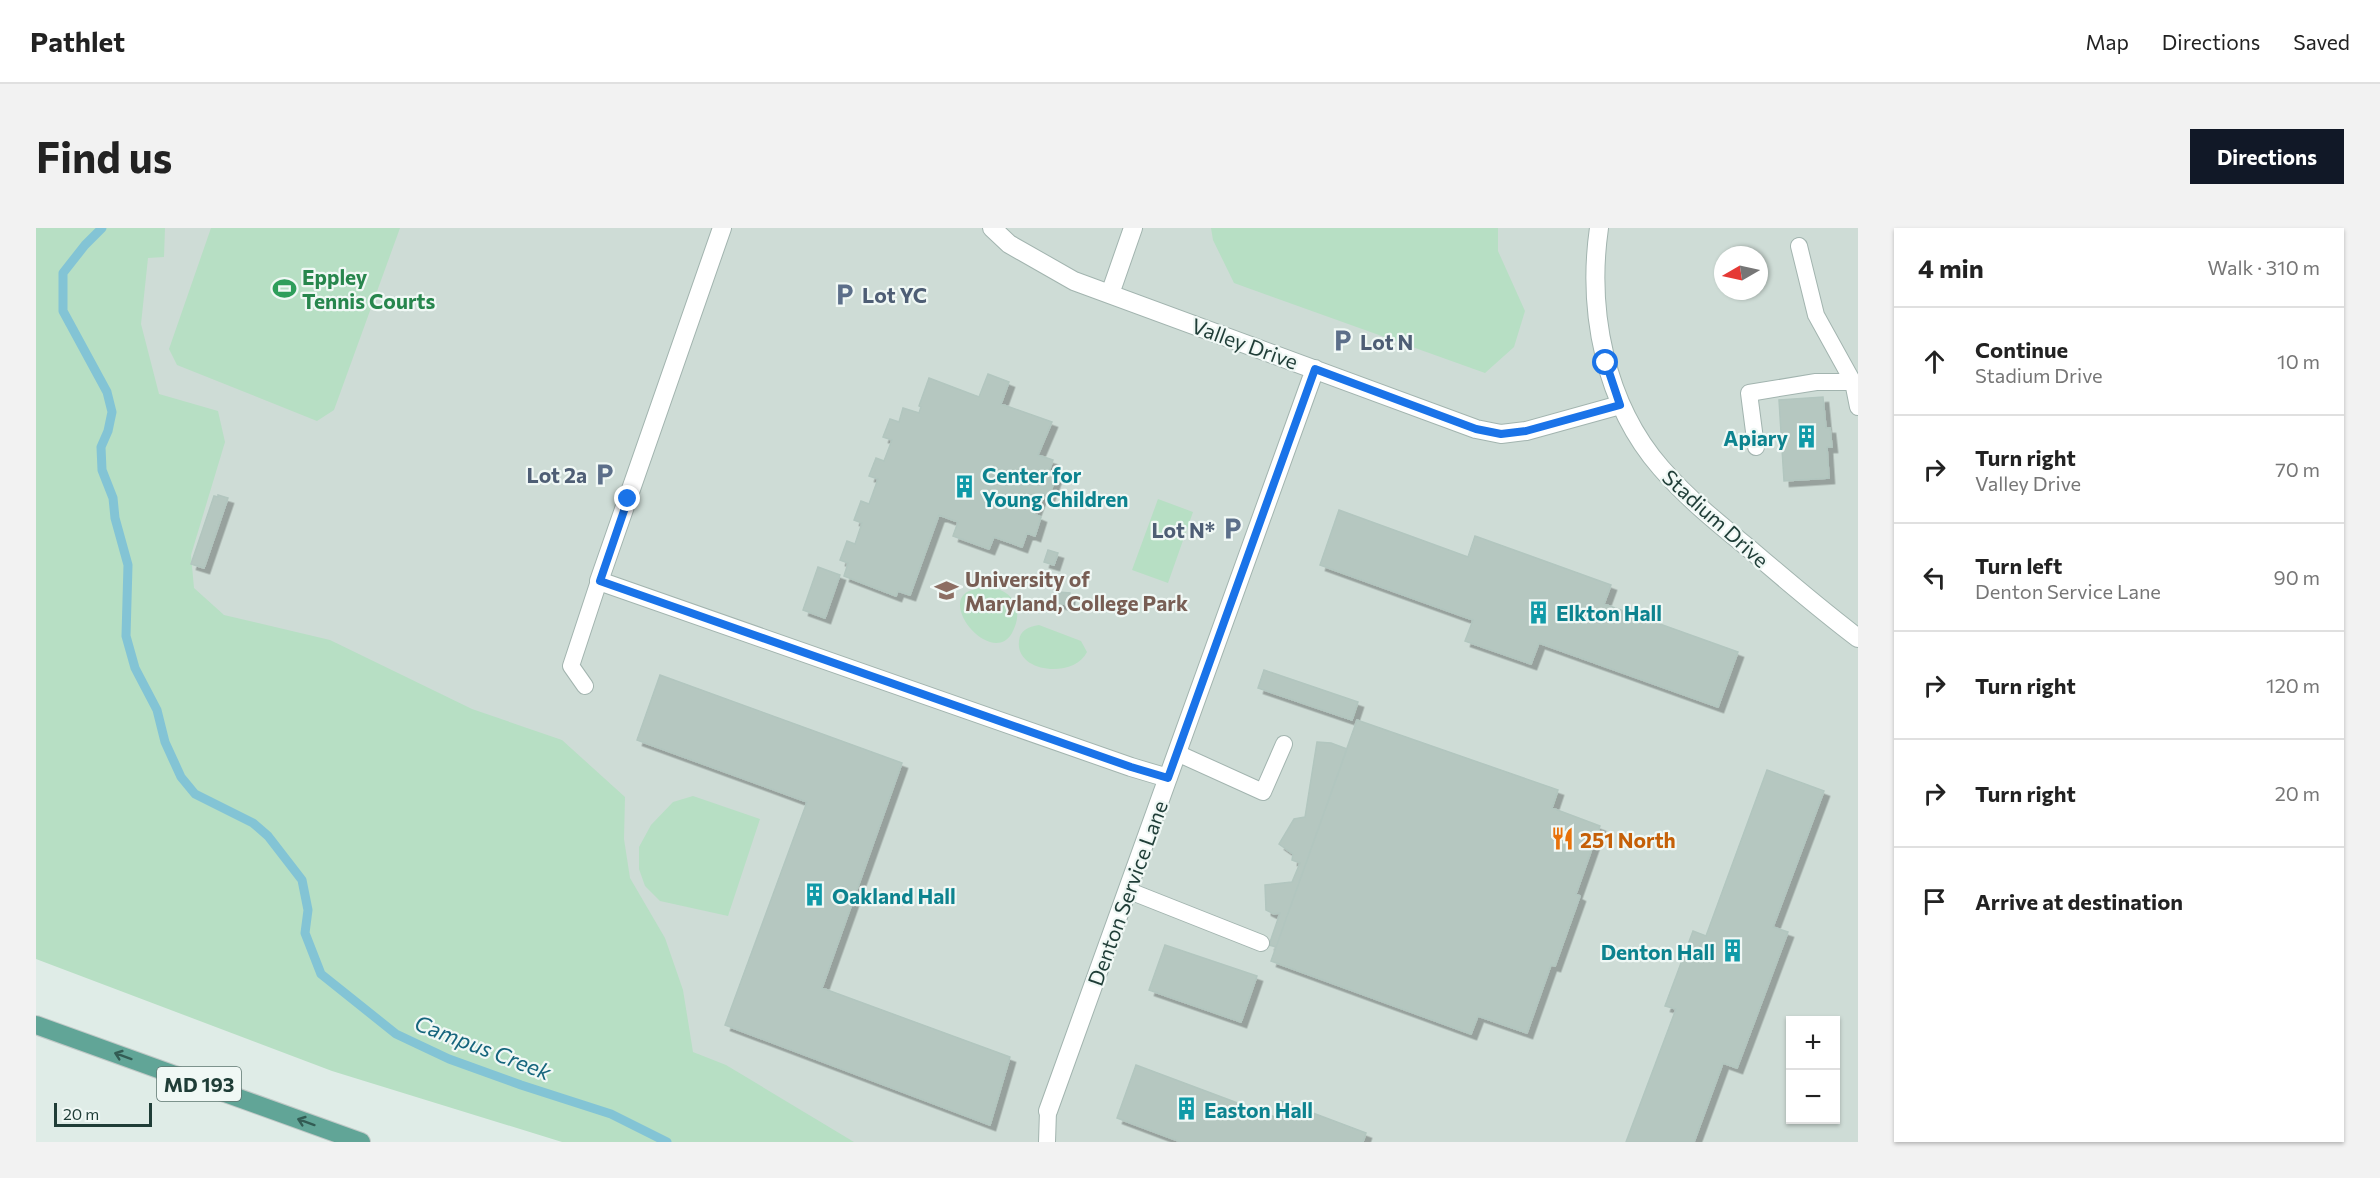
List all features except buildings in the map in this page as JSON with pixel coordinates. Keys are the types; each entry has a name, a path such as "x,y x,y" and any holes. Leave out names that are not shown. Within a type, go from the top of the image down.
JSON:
{"main road":[{"name":"MD 193","path":"36,1024 361,1142"}],"street":[{"path":"722,228 600,581 1168,778"},
{"name":"Valley Drive","path":"992,228 1009,244 1074,281 1476,429 1501,434 1535,429 1620,405"},
{"path":"1110,294 1133,228"},
{"name":"Stadium Drive","path":"1599,228 1595,253 1595,288 1606,363 1620,405 1660,467 1703,511 1815,606 1858,636"},
{"name":"Denton Service Lane","path":"1048,1111 1315,369"}],"lane":[{"path":"1799,246 1816,315 1853,382 1858,407"},
{"path":"1756,447 1749,393 1816,382 1853,382"},
{"path":"585,686 571,666 600,581"},
{"path":"1177,753 1263,792 1284,744"},
{"path":"1127,890 1261,943"},
{"path":"1047,1142 1048,1111"}],"shaded area":[{"name":"University of Maryland, College Park","path":"36,228 1858,228 1858,1142 788,1142 288,889"}],"green space":[{"path":"36,228 165,228 164,257 148,258 141,324 159,394 218,411 225,442 191,555 194,588 224,615 330,640 472,709 562,740 625,797 624,839 630,878 665,938 683,990 693,1052 726,1065 854,1142 562,1142 332,1071 36,959"},
{"name":"Eppley Tennis Courts","path":"211,228 400,228 334,410 317,421 177,365 169,349"},
{"path":"1211,228 1498,228 1498,251 1525,311 1514,347 1485,373 1234,283 1213,240"},
{"path":"1158,499 1193,512 1168,583 1132,570"},
{"path":"983,587 993,588 1008,595 1016,607 1016,624 1012,633 1004,641 995,643 986,640 968,626 962,616 960,606 962,597 969,591"},
{"path":"1039,625 1081,641 1087,652 1080,661 1059,669 1035,666 1020,652 1019,641 1025,630"},
{"path":"693,796 760,819 728,916 660,901 645,886 639,869 639,847 651,825 673,802"}],"waterway":[{"name":"Campus Creek","path":"102,228 63,273 63,311 107,392 112,412 108,431 101,447 102,470 113,498 115,518 128,565 126,636 135,668 157,710 165,742 181,777 195,794 253,823 268,836 302,880 308,910 305,933 321,974 396,1034 449,1059 611,1114 667,1142"}],"place":[{"name":"Eppley Tennis Courts","path":"284,288"},
{"name":"Lot YC","path":"844,294"},
{"name":"Lot N","path":"1342,341"},
{"name":"Apiary","path":"1806,437"},
{"name":"Lot 2a","path":"605,474"},
{"name":"Center for Young Children","path":"964,486"},
{"name":"Lot N*","path":"1233,529"},
{"name":"University of Maryland, College Park","path":"947,590"},
{"name":"Elkton Hall","path":"1538,612"},
{"name":"251 North","path":"1562,839"},
{"name":"Oakland Hall","path":"814,895"},
{"name":"Denton Hall","path":"1733,951"},
{"name":"Easton Hall","path":"1186,1109"}],"route":[{"path":"628,499 600,581 1168,778 1315,369 1476,429 1501,434 1526,431 1573,420 1620,405 1606,363"}]}
